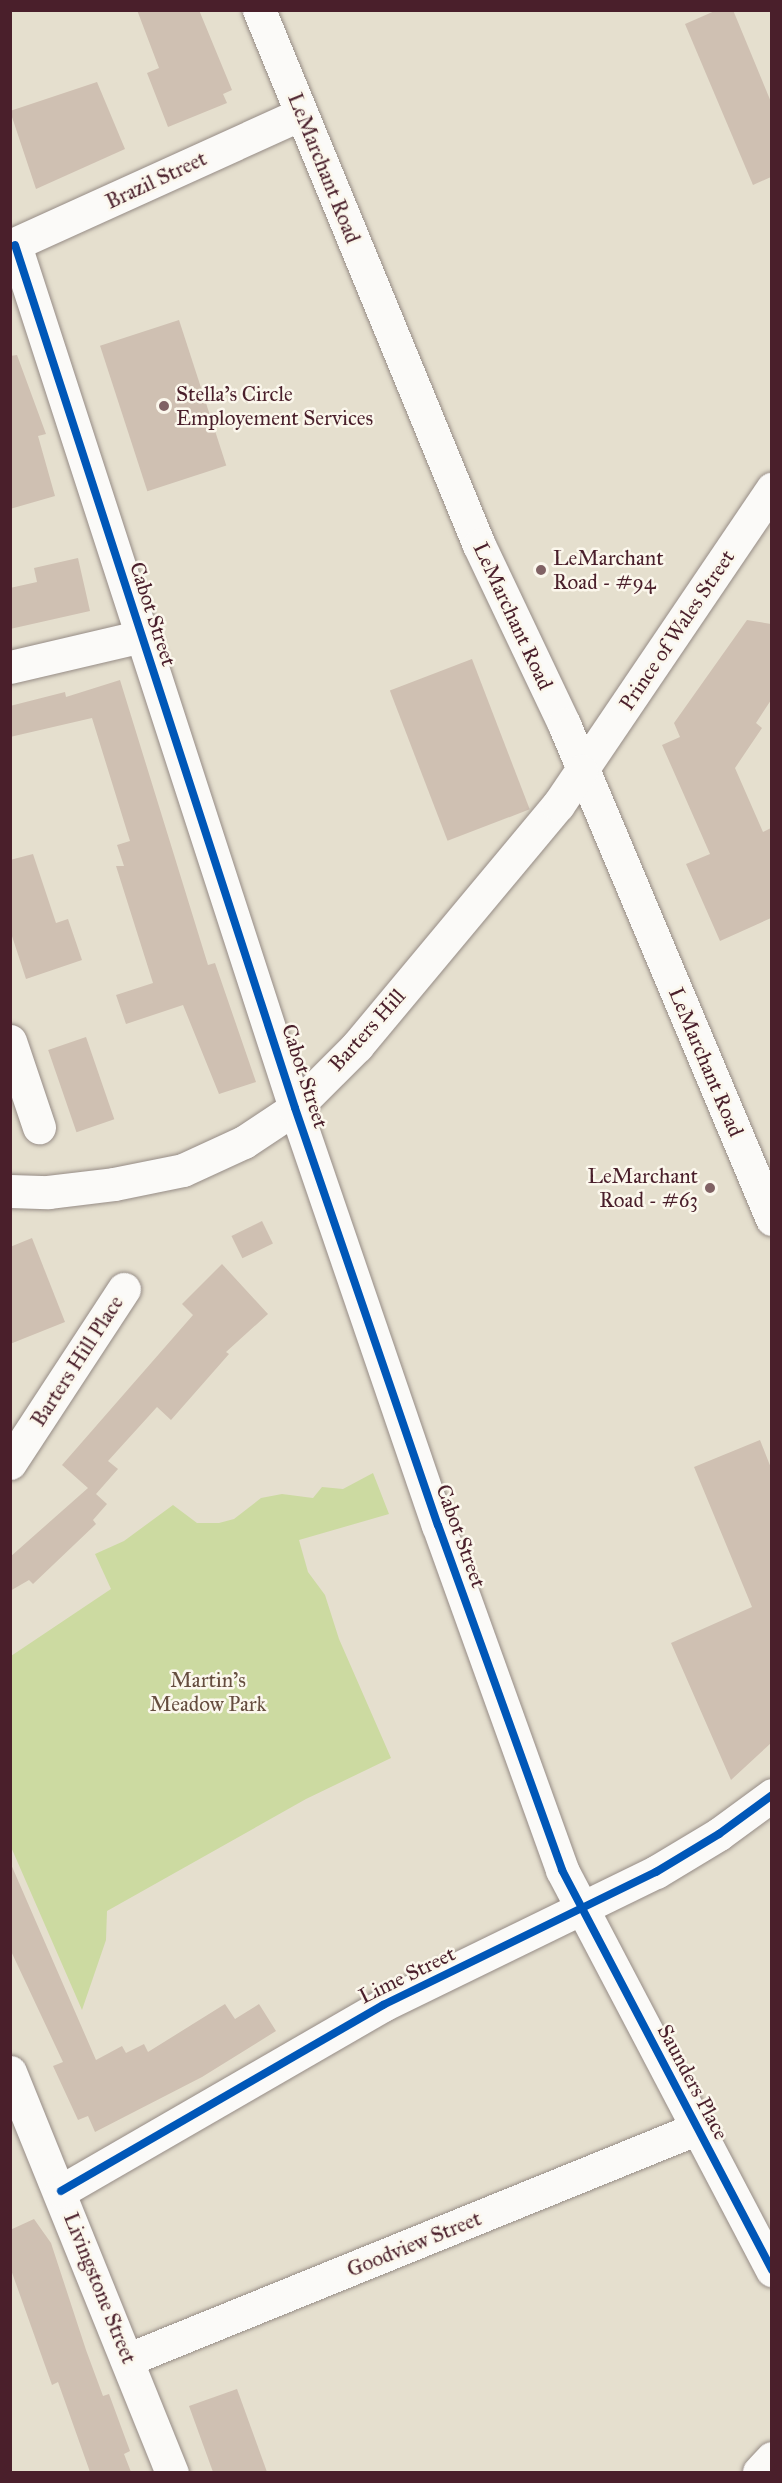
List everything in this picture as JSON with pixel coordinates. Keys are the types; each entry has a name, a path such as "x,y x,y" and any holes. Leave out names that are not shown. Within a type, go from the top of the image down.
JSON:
{"street":[{"name":"LeMarchant Road","path":"259,10 479,545 581,771 771,1219"},
{"name":"Brazil Street","path":"13,245 301,114"},
{"name":"Cabot Street","path":"13,245 295,1108 450,1558 562,1870 583,1911"},
{"name":"Prince of Wales Street","path":"581,771 771,489"},
{"path":"10,668 142,636"},
{"name":"Barters Hill","path":"10,1191 48,1192 114,1184 183,1170 244,1142 295,1108 357,1046 551,814 581,771"},
{"path":"10,1041 39,1127"},
{"name":"Barters Hill Place","path":"10,1463 124,1289"},
{"name":"Lime Street","path":"61,2191 383,2005 583,1911 710,1839 771,1795"},
{"name":"Saunders Place","path":"583,1911 771,2270"},
{"name":"Livingstone Street","path":"10,2072 61,2191 172,2472"},
{"name":"Goodview Street","path":"129,2359 698,2128"},
{"path":"759,2472 771,2458"}],"green space":[{"name":"Martin's Meadow Park","path":"373,1473 389,1514 299,1540 308,1572 325,1595 339,1639 391,1758 306,1799 107,1911 106,1940 82,2010 11,1847 11,1656 111,1589 95,1554 124,1541 173,1505 197,1523 219,1523 234,1519 261,1498 282,1494 313,1498 322,1487 343,1489"}],"building":[{"path":"137,10 199,10 232,90 223,94 227,103 168,127 147,73 159,68"},
{"path":"717,10 733,10 771,102 771,177 753,185 685,24"},
{"path":"97,82 125,149 36,189 10,111"},
{"name":"Stella's Circle Employement Services","path":"179,320 226,466 147,491 100,346"},
{"path":"17,355 46,434 38,436 55,496 10,509 10,356"},
{"path":"78,558 90,611 10,629 10,588 37,582 34,568"},
{"path":"747,620 771,624 771,700 756,723 762,728 735,768 763,832 771,828 771,918 720,941 686,864 710,854 662,745 680,737 674,723"},
{"path":"472,659 530,809 448,841 390,691"},
{"path":"120,680 208,965 215,963 256,1082 219,1094 183,1005 126,1024 116,995 153,983 116,866 124,866 117,845 130,841 92,718 10,737 10,706 65,692 66,697"},
{"path":"33,854 56,923 68,919 82,960 26,979 10,930 10,860"},
{"path":"86,1037 114,1119 77,1132 48,1050"},
{"path":"262,1221 273,1243 242,1258 231,1236"},
{"path":"32,1238 65,1322 10,1344 10,1247"},
{"path":"222,1264 268,1314 226,1352 229,1354 171,1420 157,1407 108,1461 118,1469 96,1494 107,1504 93,1520 96,1524 33,1584 29,1580 10,1591 10,1557 88,1488 62,1465 193,1315 182,1304"},
{"path":"760,1440 771,1468 771,1743 731,1780 671,1643 752,1607 694,1467"},
{"path":"10,1862 96,2060 122,2046 126,2053 144,2044 148,2052 225,2004 235,2019 259,2004 276,2031 202,2077 95,2132 88,2116 78,2120 53,2066 63,2062 10,1949"},
{"path":"34,2219 51,2243 103,2396 109,2394 130,2451 124,2454 131,2472 90,2472 58,2382 52,2385 10,2267 10,2230"},
{"path":"237,2389 267,2472 213,2472 189,2406"}],"cycle path":[{"path":"15,245 295,1108 438,1525 562,1870 772,2270"},
{"path":"61,2191 383,2005 656,1872 719,1834 772,1795"}],"place":[{"name":"Stella's Circle Employement Services","path":"164,406"},
{"name":"LeMarchant Road - #94","path":"541,570"},
{"name":"LeMarchant Road - #63","path":"710,1188"}]}
